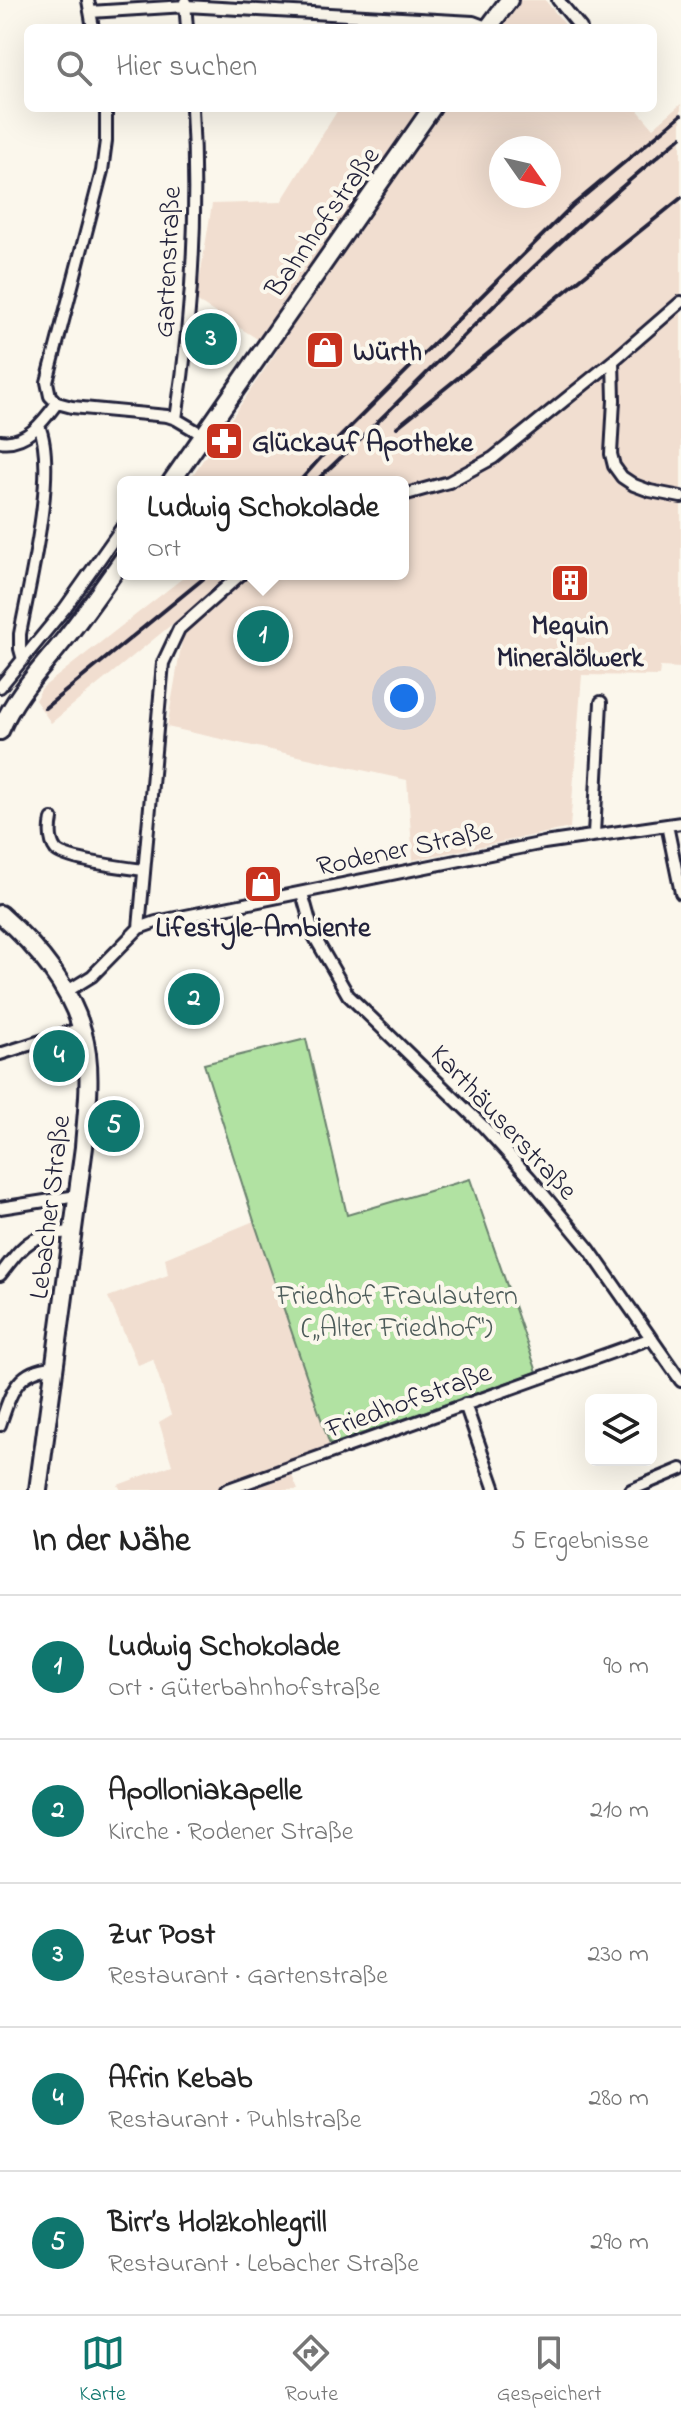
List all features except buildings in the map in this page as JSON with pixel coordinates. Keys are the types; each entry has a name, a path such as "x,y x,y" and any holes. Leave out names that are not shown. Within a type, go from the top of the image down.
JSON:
{"main road":[{"path":"491,24 509,0"},
{"name":"Bahnhofstraße","path":"174,476 429,112"},
{"path":"0,731 23,688 63,641 117,567"},
{"name":"Lebacher Straße","path":"1,916 43,958 66,992 82,1028 87,1052 88,1095 73,1232 38,1490"}],"street":[{"path":"88,0 92,24"},
{"path":"558,0 578,24"},
{"path":"90,12 186,3 478,24"},
{"path":"186,3 187,24"},
{"path":"106,112 102,171 47,382 50,396 57,403 72,407 176,419 203,435"},
{"name":"Gartenstraße","path":"176,419 184,365 193,224 195,163 192,112"},
{"path":"409,493 449,482 484,464 681,302"},
{"path":"613,361 611,454 614,466 622,477 634,485 681,497"},
{"path":"0,441 21,439 39,426 57,403"},
{"path":"23,660 20,634 42,511 46,453 39,426"},
{"path":"0,687 65,608 117,534"},
{"path":"66,992 92,976 139,928 163,663 179,629 234,580"},
{"path":"594,834 601,702"},
{"path":"52,819 51,840 57,851 68,857 143,870"},
{"name":"Rodener Straße","path":"139,928 210,909 594,834 681,823"},
{"path":"667,825 681,893"},
{"name":"Karthäuserstraße","path":"302,893 314,936 348,995 483,1126 530,1178 589,1249 681,1381"},
{"path":"0,1054 82,1028"},
{"path":"0,1208 77,1196"},
{"path":"0,1275 31,1239 73,1232"},
{"name":"Friedhofstraße","path":"226,1490 652,1338"},
{"path":"0,1425 16,1386 26,1373 53,1367"},
{"path":"465,1404 495,1490"},
{"path":"631,1490 681,1469"}],"shaded area":[{"path":"516,0 545,0 565,24 500,24"},
{"path":"681,104 681,668 660,667 659,676 582,675 570,828 413,860 407,780 167,727 187,612 51,723 35,700 42,688 180,580 409,580 409,476 192,476 277,351 196,301 212,204 281,202 337,112 639,112 653,128"},
{"path":"254,1221 330,1445 286,1461 298,1490 121,1490 118,1485 172,1465 159,1422 171,1415 153,1359 138,1365 108,1297 168,1275 165,1258"}],"green space":[{"name":"Friedhof Fraulautern („Alter Friedhof“)","path":"306,1039 347,1215 470,1179 537,1372 330,1445 204,1064"}],"railway":[{"path":"304,476 572,206 681,115"},
{"path":"321,476 553,249 681,137"},
{"path":"397,427 681,198"},
{"path":"45,708 202,580"}],"place":[{"name":"Zur Post","path":"211,339"},
{"name":"Würth","path":"325,350"},
{"name":"Glückauf Apotheke","path":"224,441"},
{"name":"Meguin Mineralölwerk","path":"570,583"},
{"name":"Ludwig Schokolade","path":"263,636"},
{"name":"Lifestyle-Ambiente","path":"263,884"},
{"name":"Apolloniakapelle","path":"194,999"},
{"name":"Afrin Kebab","path":"59,1056"},
{"name":"Birr’s Holzkohlegrill","path":"114,1126"}]}
